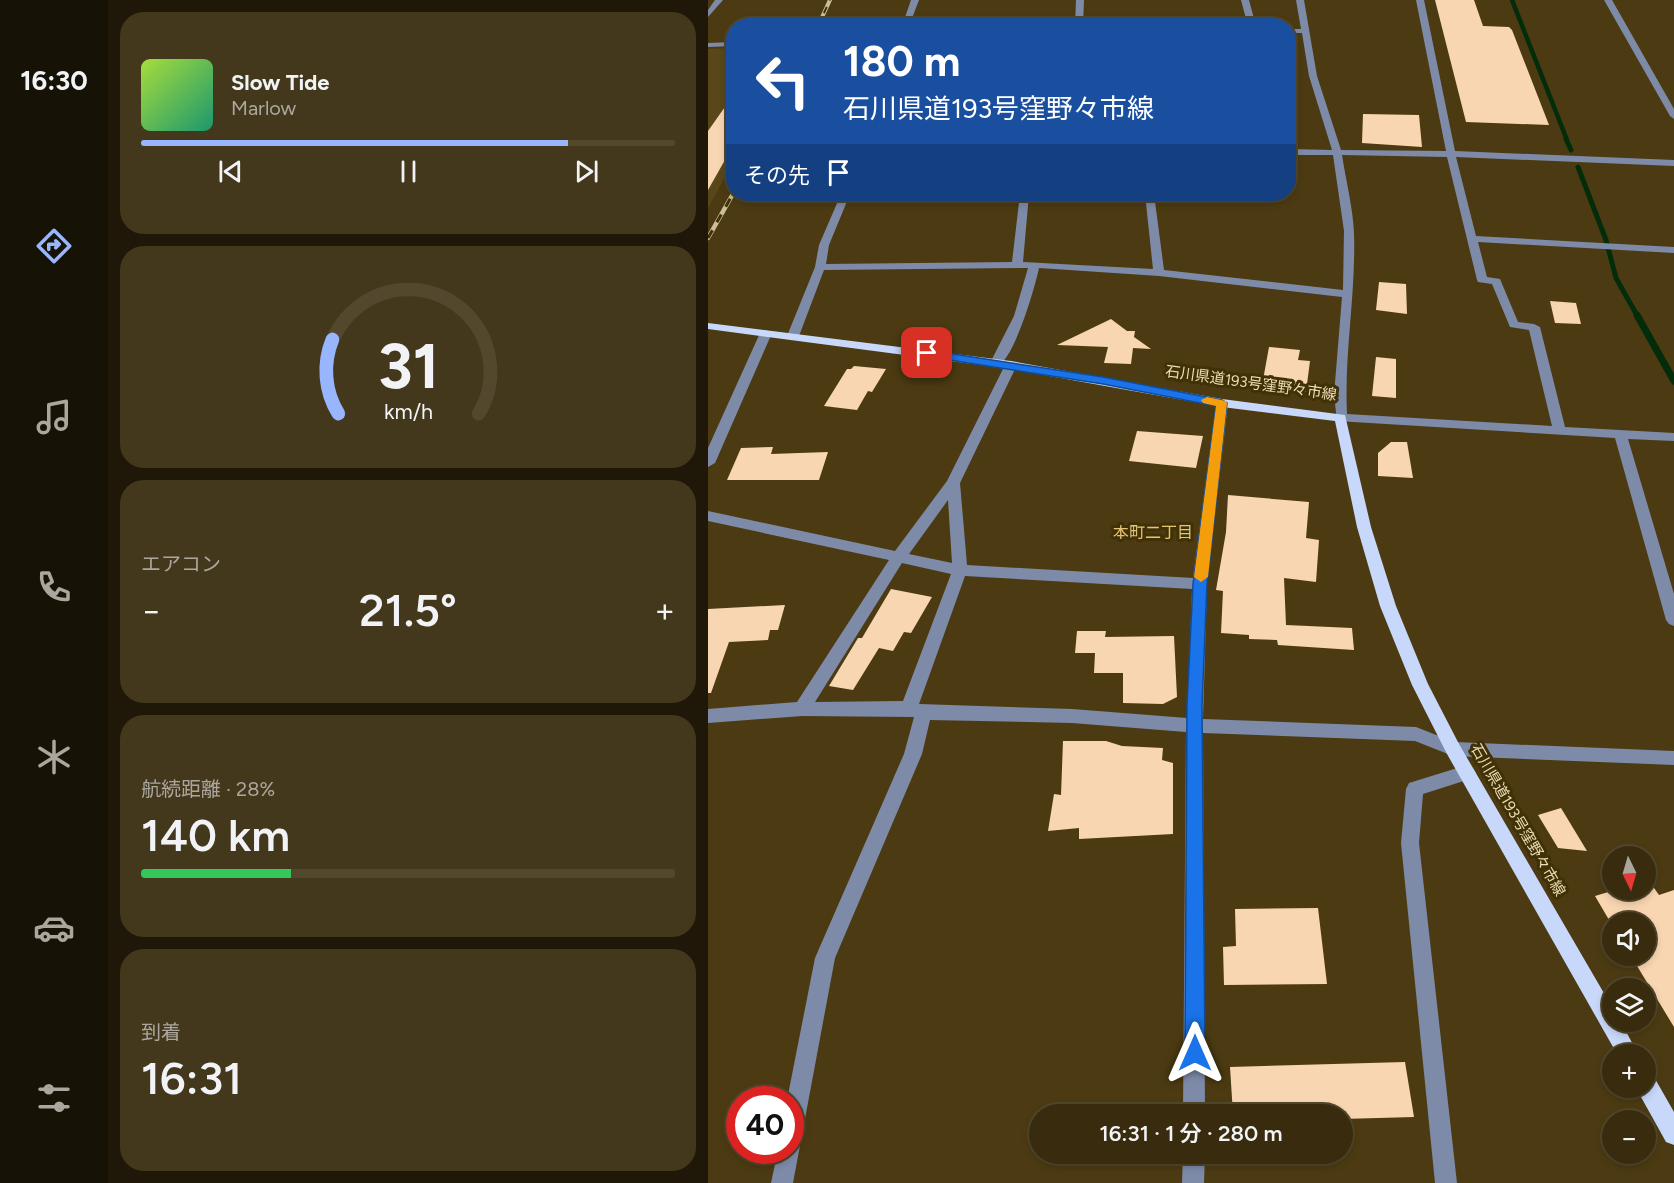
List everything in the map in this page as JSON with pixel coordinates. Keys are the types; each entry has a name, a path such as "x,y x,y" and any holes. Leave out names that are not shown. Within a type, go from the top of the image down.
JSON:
{"main road":[{"name":"石川県道193号窪野々市線","path":"708,326 1011,365 1222,403 1341,418 1364,527 1388,606 1420,685 1453,749 1622,1044"},
{"path":"1653,1098 1674,1134"}],"street":[{"path":"708,15 719,0"},
{"path":"908,18 915,0"},
{"path":"1079,18 1080,0"},
{"path":"1245,0 1250,18"},
{"path":"1300,0 1313,76 1337,152 1349,231 1348,294 1340,395 1341,418 1674,437"},
{"path":"1420,0 1451,154 1482,280 1496,281 1514,325 1534,327 1560,431"},
{"path":"1608,0 1674,116"},
{"path":"1296,31 1306,31"},
{"path":"708,45 726,44"},
{"path":"1296,152 1451,154 1674,163"},
{"path":"793,336 820,267 824,245 842,201"},
{"path":"1017,265 1024,201"},
{"path":"1151,201 1159,273"},
{"path":"1472,239 1674,250"},
{"path":"820,267 1034,265 1159,273 1348,294"},
{"path":"996,363 1005,349 1031,280 1034,265"},
{"path":"708,463 766,333"},
{"path":"802,709 898,558 953,483 1011,365"},
{"path":"1194,1104 1195,725 1200,584 1222,403"},
{"path":"1621,435 1674,620"},
{"path":"800,1086 825,958 913,754 916,711 960,570 953,483"},
{"path":"708,516 960,570 1200,584"},
{"path":"708,716 802,709 1072,716 1195,725 1416,734 1453,749 1674,758"},
{"path":"1446,1183 1410,843 1415,789 1467,773"},
{"path":"782,1183 786,1164"},
{"path":"1193,1183 1194,1164"}],"shaded area":[{"path":"726,48 726,175 708,208 708,49"}],"building":[{"path":"1435,0 1474,0 1483,26 1509,27 1512,30 1549,125 1466,122"},
{"path":"726,105 726,158 708,190 708,131"},
{"path":"1363,114 1419,115 1422,147 1362,143"},
{"path":"1379,282 1406,284 1407,314 1376,310"},
{"path":"1550,301 1576,303 1581,324 1555,323"},
{"path":"1111,319 1127,331 1135,331 1134,337 1151,349 1133,348 1131,364 1104,363 1108,347 1057,345"},
{"path":"1269,347 1300,350 1298,360 1310,361 1306,392 1287,390 1287,394 1261,391"},
{"path":"1376,357 1396,359 1396,398 1372,396"},
{"path":"854,366 886,369 872,392 868,391 857,410 824,406 847,369"},
{"path":"1137,431 1203,436 1196,468 1129,461"},
{"path":"1391,442 1407,442 1413,478 1378,476 1378,453"},
{"path":"773,447 771,454 828,452 819,480 727,480 741,448"},
{"path":"1228,495 1309,502 1306,538 1319,540 1316,582 1284,578 1286,625 1352,628 1354,650 1278,645 1277,640 1249,639 1249,635 1221,633 1223,591 1216,590 1226,532"},
{"path":"891,589 932,597 911,633 904,632 893,651 879,648 853,690 829,686 858,638 862,638"},
{"path":"785,605 778,630 770,630 768,640 729,642 711,693 708,693 708,609"},
{"path":"1077,631 1106,631 1105,637 1174,636 1177,697 1163,704 1123,703 1123,673 1094,673 1095,653 1075,653"},
{"path":"1063,741 1106,741 1122,746 1163,748 1162,760 1173,763 1173,834 1079,839 1079,828 1048,831 1054,794 1061,795"},
{"path":"1561,808 1587,851 1558,848 1538,815"},
{"path":"1674,890 1674,1027 1656,997 1656,978 1644,978 1637,966 1656,966 1656,912 1604,912 1595,896 1602,894 1602,900 1656,900 1656,891 1659,895"},
{"path":"1318,908 1327,984 1224,985 1223,947 1236,946 1235,909"},
{"path":"1405,1062 1414,1117 1353,1119 1353,1104 1232,1104 1230,1067"}],"waterway":[{"path":"1512,0 1567,140"},
{"path":"1566,139 1571,150"},
{"path":"1578,167 1606,240 1616,278 1638,317"},
{"path":"1637,315 1674,381"}],"railway":[{"path":"822,18 830,0"},
{"path":"708,238 729,201"}],"slow traffic":[{"path":"1201,577 1222,403 1207,400"}],"district":[{"name":"本町二丁目","path":"1153,532"}],"route":[{"path":"927,353 1103,380 1222,403 1200,584 1195,705 1195,1053"}]}
